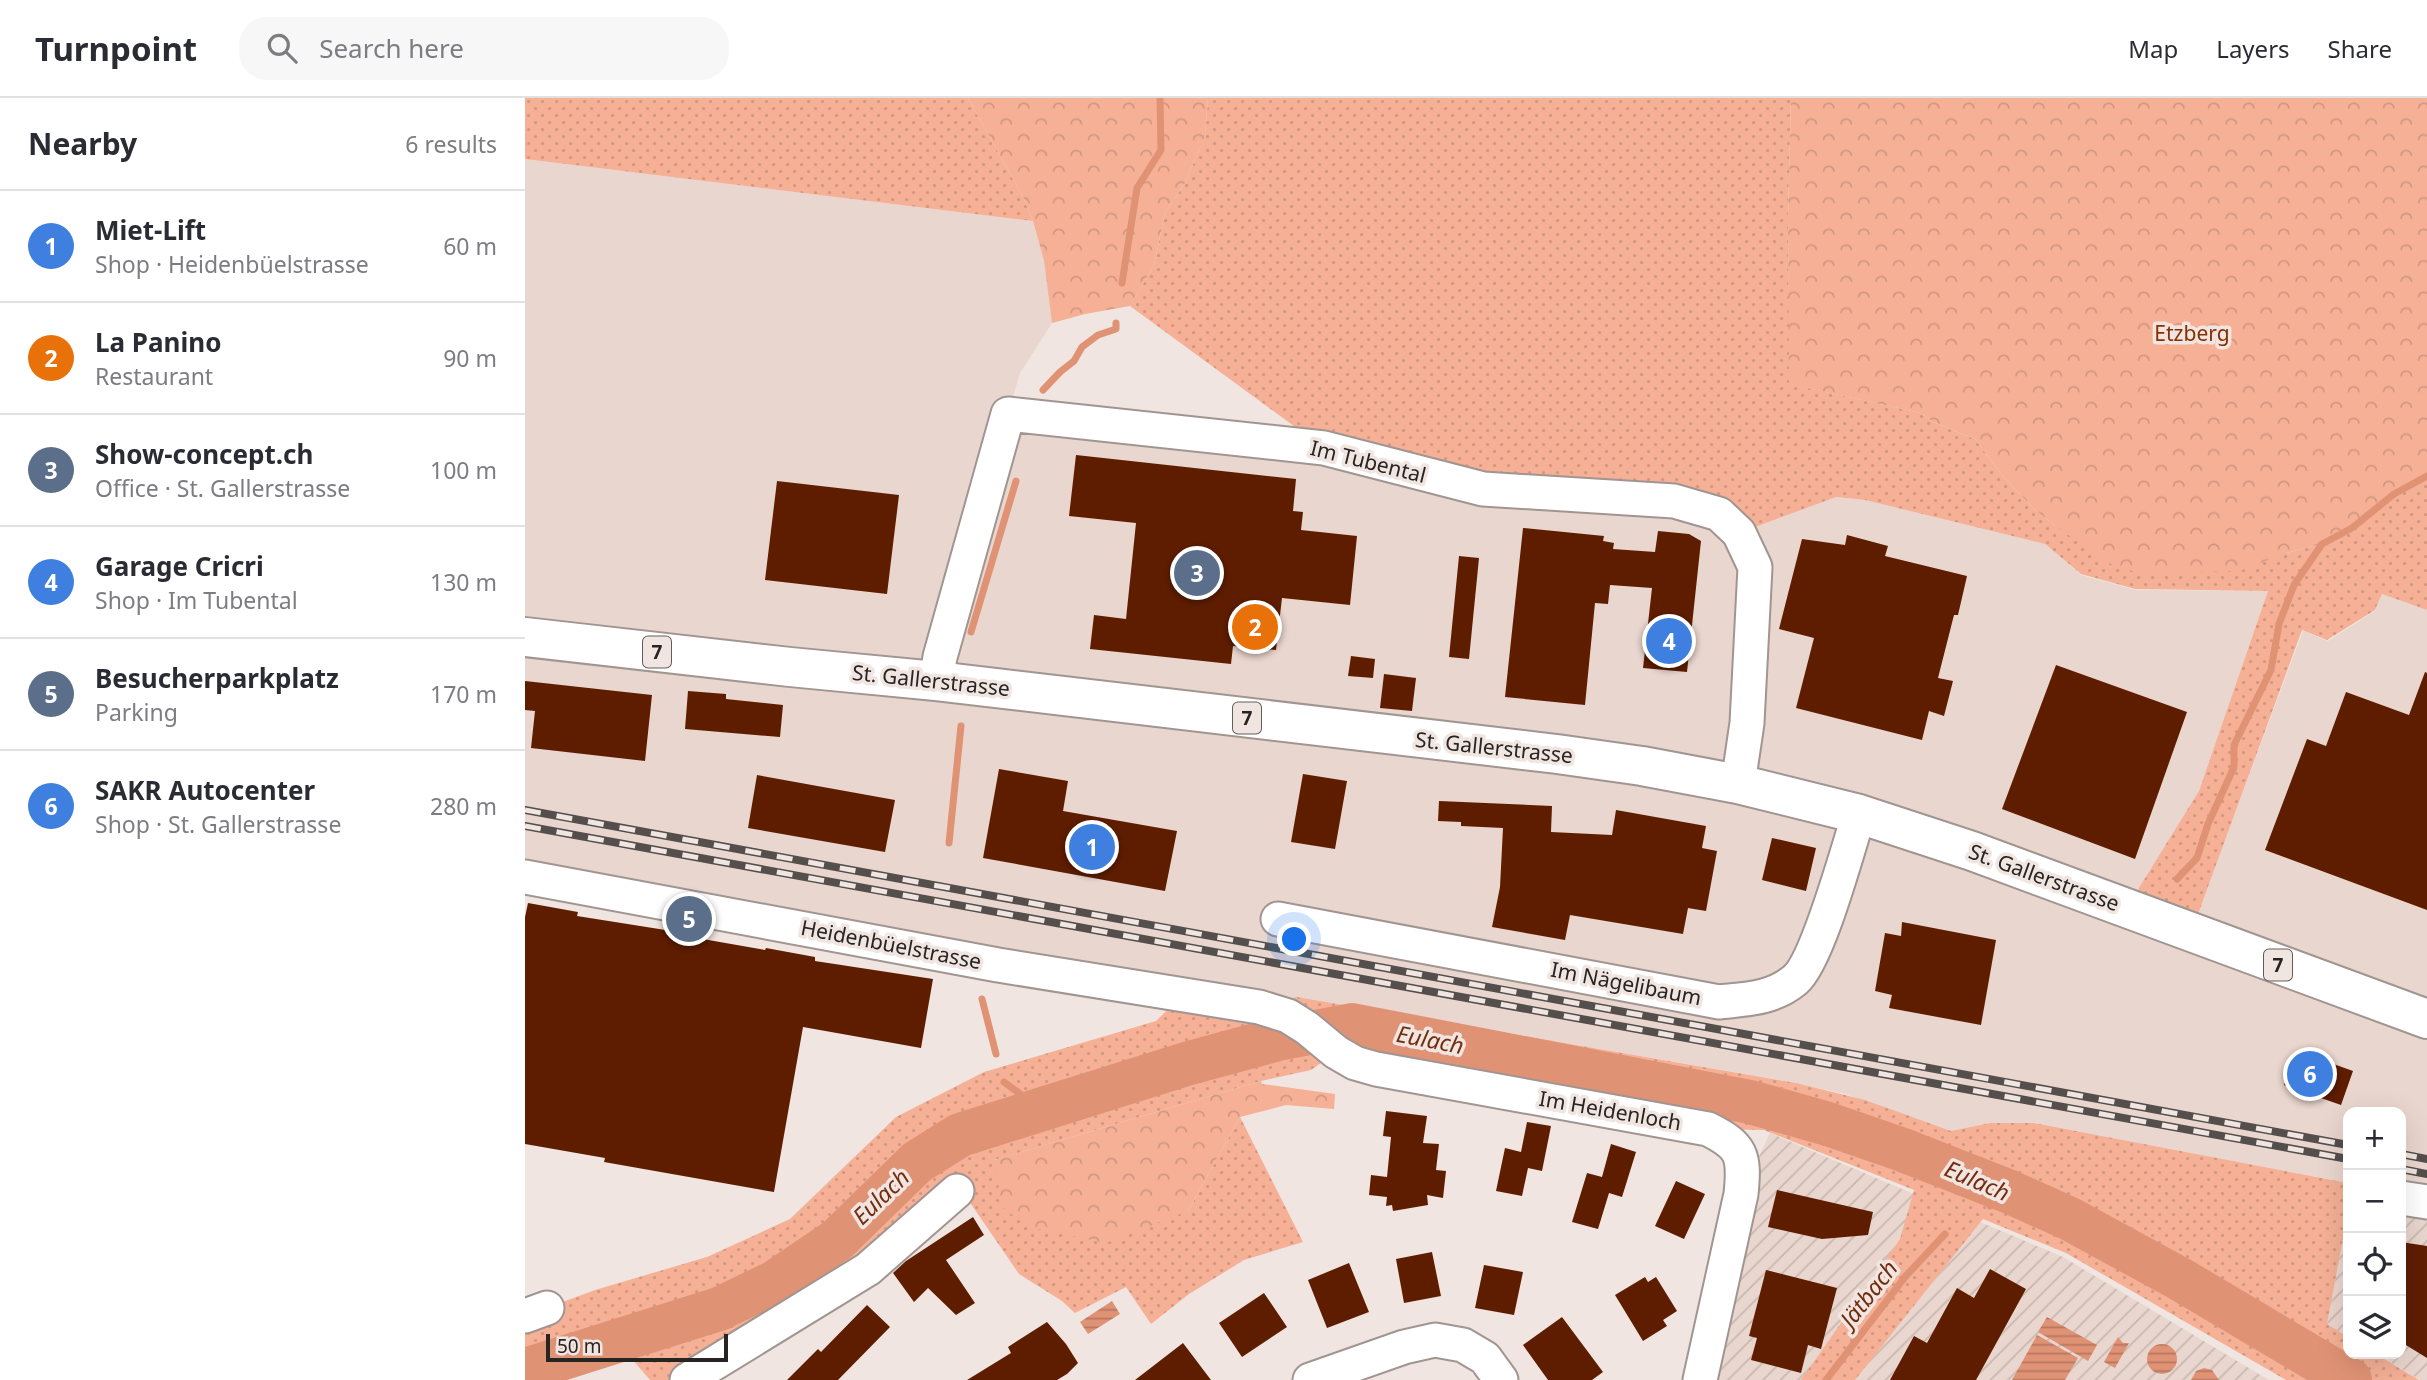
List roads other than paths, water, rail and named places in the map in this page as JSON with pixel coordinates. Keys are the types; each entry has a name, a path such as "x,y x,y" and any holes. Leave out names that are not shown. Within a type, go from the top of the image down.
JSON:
{"main road":[{"name":"St. Gallerstrasse","path":"525,636 1557,754 1738,784 1859,814 1972,851 2427,1018"}],"street":[{"name":"Im Tubental","path":"936,681 940,657 1008,414 1324,448 1483,489 1674,501 1719,514 1739,533 1755,567 1747,723 1738,784"},
{"name":"Im Nägelibaum","path":"1277,919 1719,1002 1763,998 1796,979 1813,954 1859,814"},
{"name":"Heidenbüelstrasse","path":"525,877 1011,968 1273,1012"},
{"name":"Im Heidenloch","path":"1273,1012 1307,1028 1336,1052 1355,1063 1376,1069 1708,1129 1729,1139 1739,1152 1744,1172 1700,1380"},
{"path":"687,1380 868,1269 957,1191"},
{"path":"2406,1199 2427,1202"},
{"path":"1310,1380 1404,1347 1435,1340 1463,1345 1485,1358 1501,1380"}],"waterway":[{"path":"1122,283 1137,188 1161,150 1160,98"},
{"path":"1043,390 1074,361 1082,347 1098,335 1116,329 1116,323"},
{"path":"2177,879 2197,858 2208,824 2234,767 2234,745 2271,670 2279,624 2294,585 2322,544 2352,528 2394,494 2427,476"},
{"path":"971,632 1016,481"},
{"path":"949,843 961,726"},
{"path":"982,999 996,1054"},
{"name":"Eulach","path":"525,1370 719,1309 775,1282 837,1240 917,1162 960,1135 1186,1064 1278,1039 1352,1025 1750,1102 1828,1124 1903,1150 2070,1219 2180,1279 2350,1380"},
{"path":"1004,1082 1042,1110"},
{"name":"Jätbach","path":"1990,1206 2010,1192"},
{"path":"2062,1205 2070,1219"},
{"name":"Jätbach","path":"1826,1380 1905,1277 1945,1234"}],"railway":[{"path":"525,810 2343,1144"},
{"path":"525,826 2343,1158"},
{"path":"2406,1155 2427,1159"},
{"path":"2406,1170 2427,1174"}],"place":[{"name":"Show-concept.ch","path":"1197,573"},
{"name":"La Panino","path":"1255,627"},
{"name":"Garage Cricri","path":"1669,641"},
{"name":"Miet-Lift","path":"1092,847"},
{"name":"Besucherparkplatz","path":"689,919"},
{"name":"SAKR Autocenter","path":"2310,1074"}],"park label":[{"name":"Etzberg","path":"2192,334"}]}
